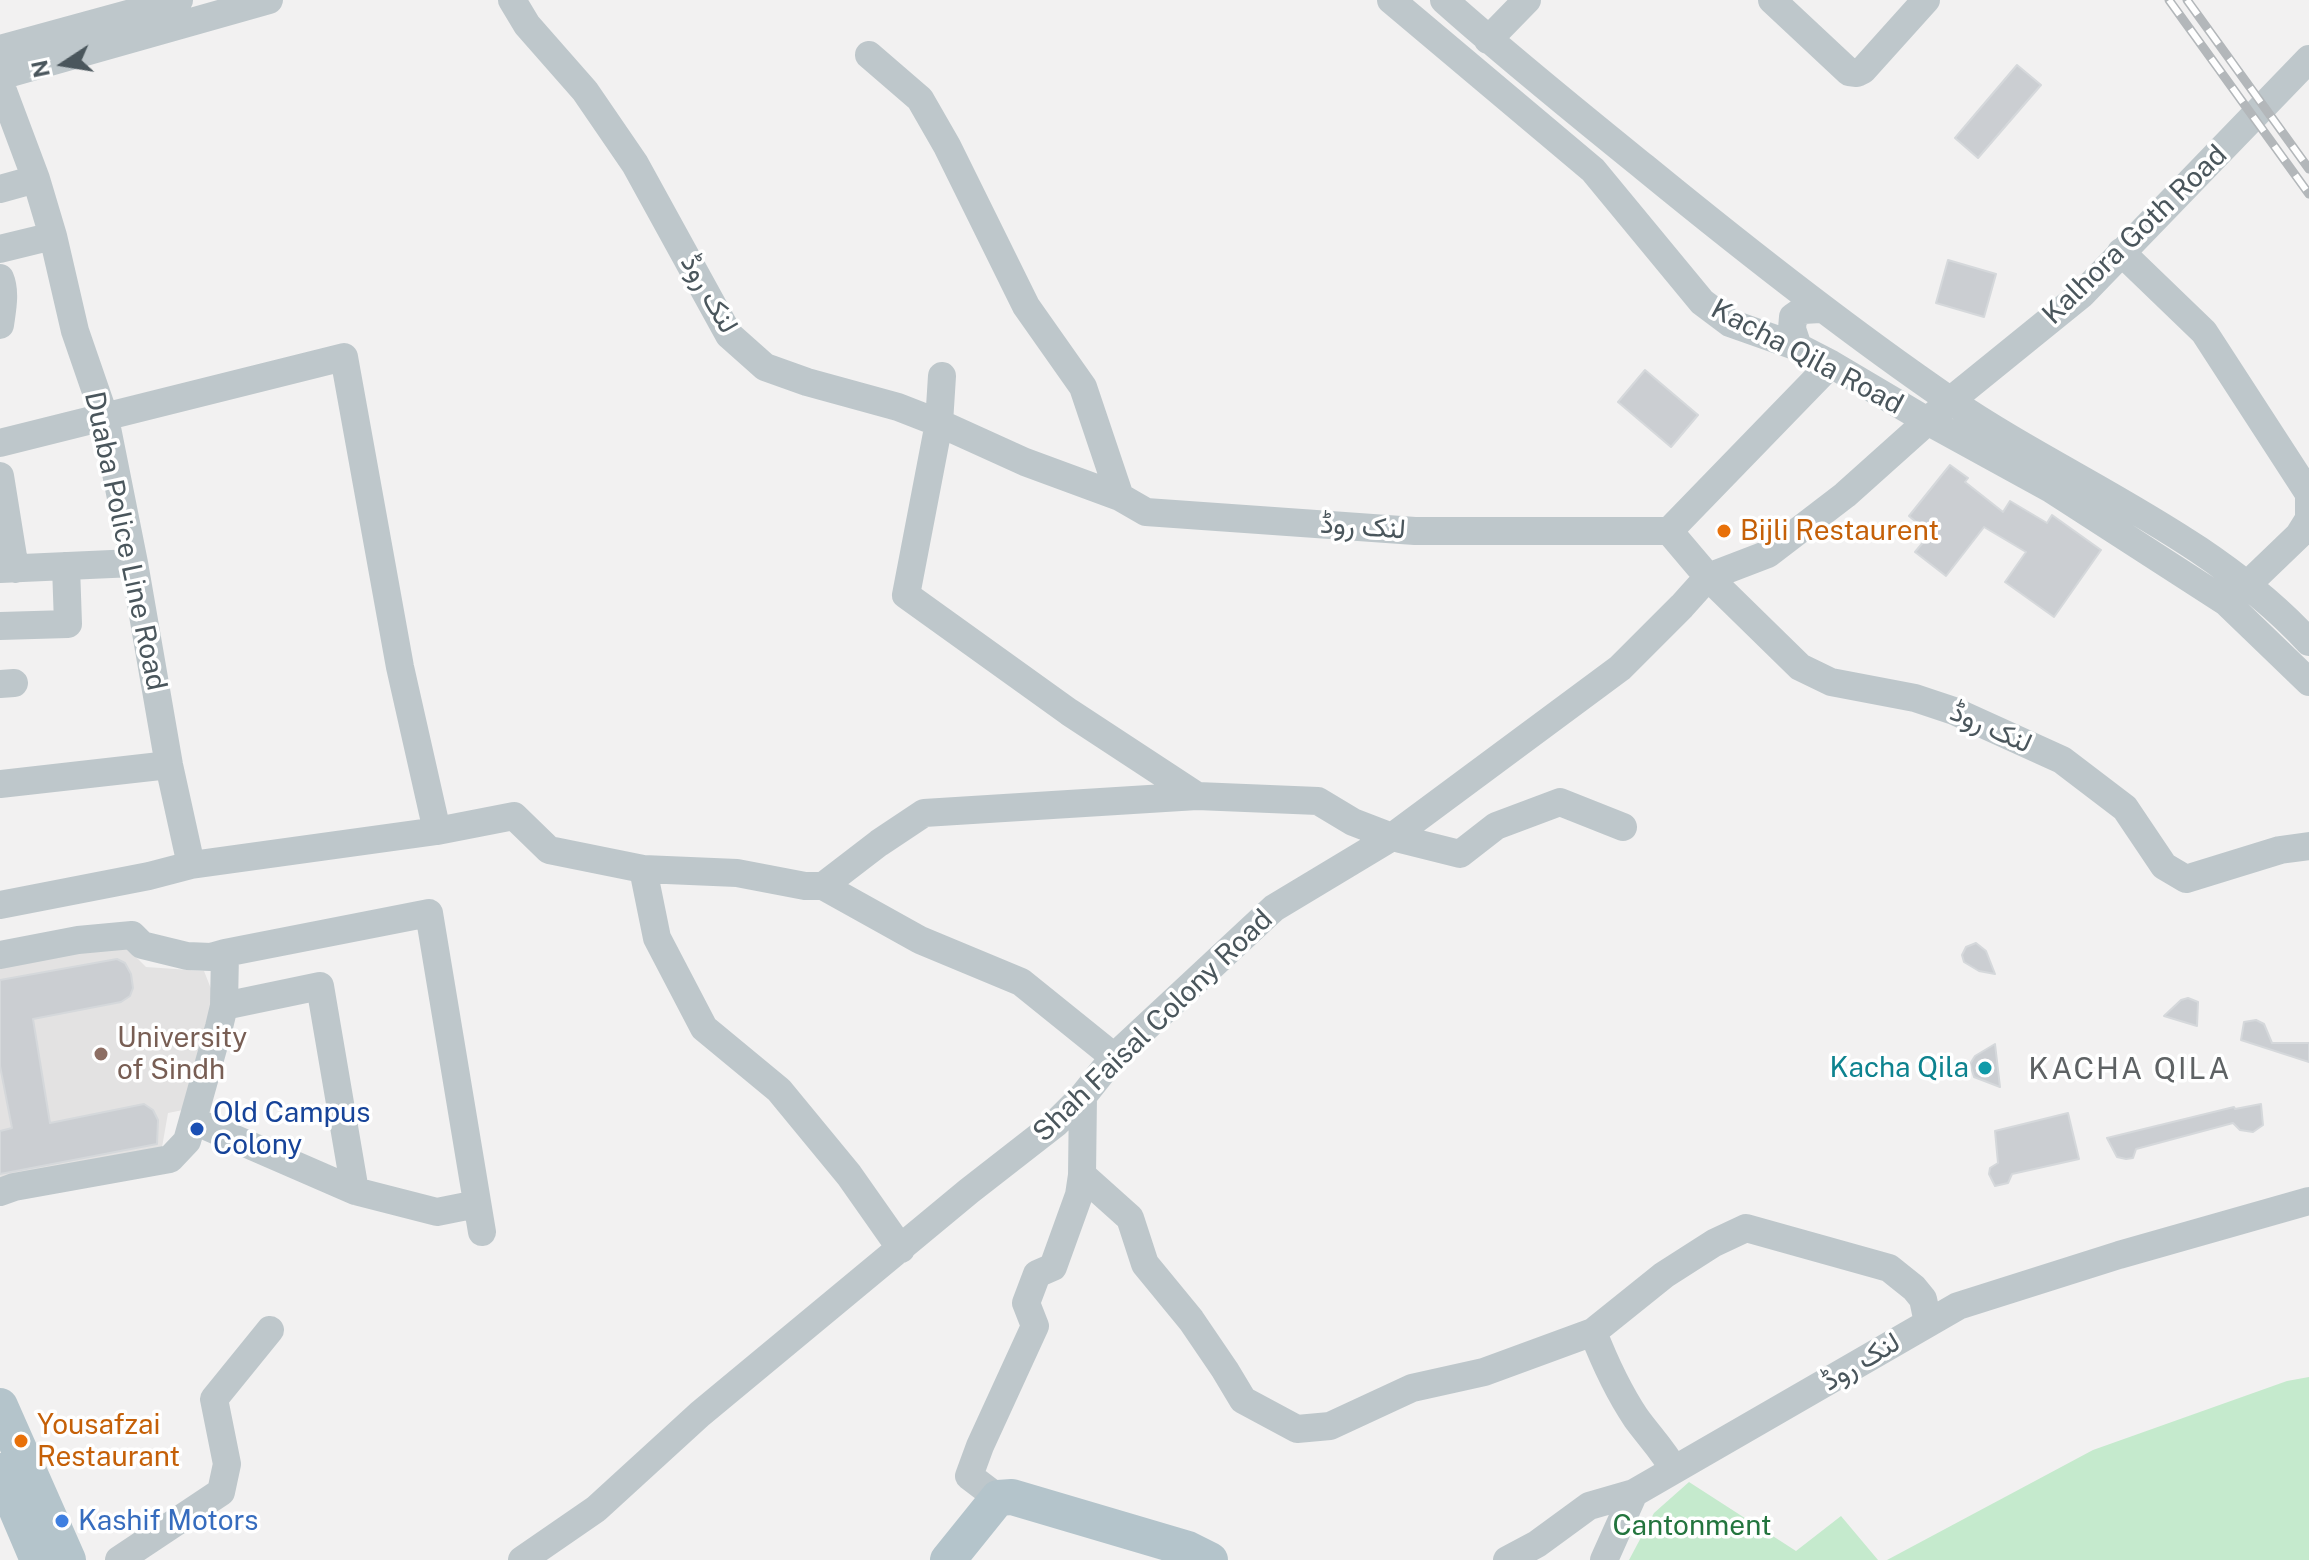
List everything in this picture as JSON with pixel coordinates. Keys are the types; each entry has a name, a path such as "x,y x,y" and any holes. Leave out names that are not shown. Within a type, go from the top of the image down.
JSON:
{"main road":[{"path":"0,1406 68,1560"},
{"path":"0,1471 38,1560"},
{"path":"948,1560 998,1498 1012,1497 1188,1549 1210,1560"}],"street":[{"path":"0,76 269,0"},
{"name":"لنک روڈ","path":"512,0 527,25 585,91 635,164 729,335 765,367 898,407 1025,462 1120,497 1146,512 1415,531 1669,531 1708,577 1800,667 1831,682 1915,698 1954,711 2062,760 2125,808 2164,866 2186,879 2280,850 2309,846"},
{"name":"Kacha Qila Road","path":"1391,0 1593,170 1702,302 1730,323 1798,347 1831,364 2051,489 2226,602 2309,682"},
{"path":"1444,0 1488,40 1820,309 1950,401 2208,555 2248,584 2309,642"},
{"path":"1488,40 1527,0"},
{"path":"1772,0 1849,72 1857,73 1926,0"},
{"path":"0,49 167,1"},
{"path":"869,55 920,99 947,146 1026,306 1083,387 1120,497"},
{"name":"Kalhora Goth Road","path":"1950,401 2082,294 2309,59"},
{"name":"Duaba Police Line Road","path":"0,83 36,179 75,331 105,418 169,765 191,865"},
{"path":"0,189 36,179"},
{"path":"0,249 53,236"},
{"path":"2121,252 2204,332 2309,494 2309,519 2299,535 2248,584"},
{"path":"0,278 3,283 3,307 0,325"},
{"path":"1798,347 1792,329 1793,317 1803,310 1820,309"},
{"path":"0,443 344,357 400,667 437,831"},
{"path":"1669,531 1831,364"},
{"path":"942,376 939,423 906,595 1069,712 1197,796"},
{"name":"Shah Faisal Colony Road","path":"522,1560 596,1509 700,1414 969,1191 1055,1124 1083,1096 1114,1057 1274,908 1392,837 1620,668 1708,577 1768,554 1845,495 1950,401"},
{"path":"0,476 8,569 134,563"},
{"path":"0,626 68,624 66,566"},
{"path":"0,784 169,765"},
{"path":"823,886 924,813 1197,796 1318,801 1353,822 1392,837 1460,854 1496,826 1560,802 1623,827"},
{"path":"0,905 191,865 437,831 514,816 549,850 643,869 737,873 805,886 823,886 920,940 1021,982 1114,1057"},
{"path":"643,869 657,938 704,1028 779,1090 849,1175 901,1249"},
{"path":"0,955 78,940 132,935 142,945 187,956 211,957 429,913 479,1218 437,1212 355,1191 194,1121"},
{"path":"0,1192 170,1159 187,1141 224,1006 225,953"},
{"path":"224,1006 320,986 355,1191"},
{"path":"998,1498 969,1476 1035,1326 1026,1303 1037,1274 1053,1267 1079,1195 1083,1096"},
{"path":"1082,1175 1130,1218 1145,1264 1191,1320 1243,1400 1297,1429 1330,1426 1412,1388 1484,1372 1593,1332 1664,1275 1714,1243 1746,1228 1889,1268 1923,1299 1928,1323"},
{"name":"لنک روڈ","path":"1507,1560 1537,1544 1589,1506 1634,1493 1958,1306 2119,1255 2309,1201"},
{"path":"119,1560 221,1492 227,1464 214,1399 270,1330"},
{"path":"1593,1332 1608,1371 1637,1420 1674,1470"},
{"path":"1604,1560 1634,1493"}],"shaded area":[{"name":"University of Sindh","path":"120,941 146,967 204,971 215,999 188,1109 168,1113 161,1153 0,1184 0,962"}],"green space":[{"path":"2309,1377 2309,1560 1887,1560 2093,1450 2287,1381"},
{"name":"Cantonment","path":"1689,1482 1796,1551 1841,1516 1878,1560 1629,1560 1654,1513"}],"building":[{"path":"2017,65 2041,85 1978,158 1955,138"},
{"path":"1948,260 1996,274 1984,317 1936,303"},
{"path":"1645,370 1698,415 1671,447 1618,402"},
{"path":"1950,465 1968,478 1965,482 2003,512 2010,501 2047,523 2052,515 2101,550 2054,617 2005,582 2026,552 1984,527 1946,576 1915,552 1930,534 1909,516"},
{"path":"1976,943 1986,951 1995,974 1979,971 1964,962 1962,955 1966,947"},
{"path":"117,959 125,963 131,974 133,988 130,996 121,1002 33,1019 50,1123 144,1104 153,1110 158,1120 157,1144 0,1174 0,1131 12,1128 0,1066 0,980"},
{"path":"2188,998 2198,1002 2197,1026 2164,1016 2181,1000"},
{"path":"2256,1020 2264,1024 2272,1043 2309,1043 2309,1062 2241,1040 2244,1022"},
{"path":"1995,1044 2000,1087 1974,1077 1970,1064 1975,1056"},
{"path":"2261,1104 2263,1125 2253,1132 2240,1130 2233,1123 2136,1149 2133,1158 2126,1159 2117,1157 2107,1138 2234,1107"},
{"path":"2068,1113 2079,1159 2012,1174 2008,1183 1995,1186 1989,1174 1990,1168 1998,1163 1995,1131"}],"railway":[{"path":"2169,0 2309,194"},
{"path":"2187,0 2309,169"}],"place":[{"name":"Bijli Restaurent","path":"1724,531"},
{"name":"University of Sindh","path":"101,1054"},
{"name":"Kacha Qila","path":"1985,1068"},
{"name":"Old Campus Colony","path":"197,1129"},
{"name":"Yousafzai Restaurant","path":"21,1441"},
{"name":"Kashif Motors","path":"62,1521"}],"district":[{"name":"KACHA QILA","path":"2130,1070"}]}
